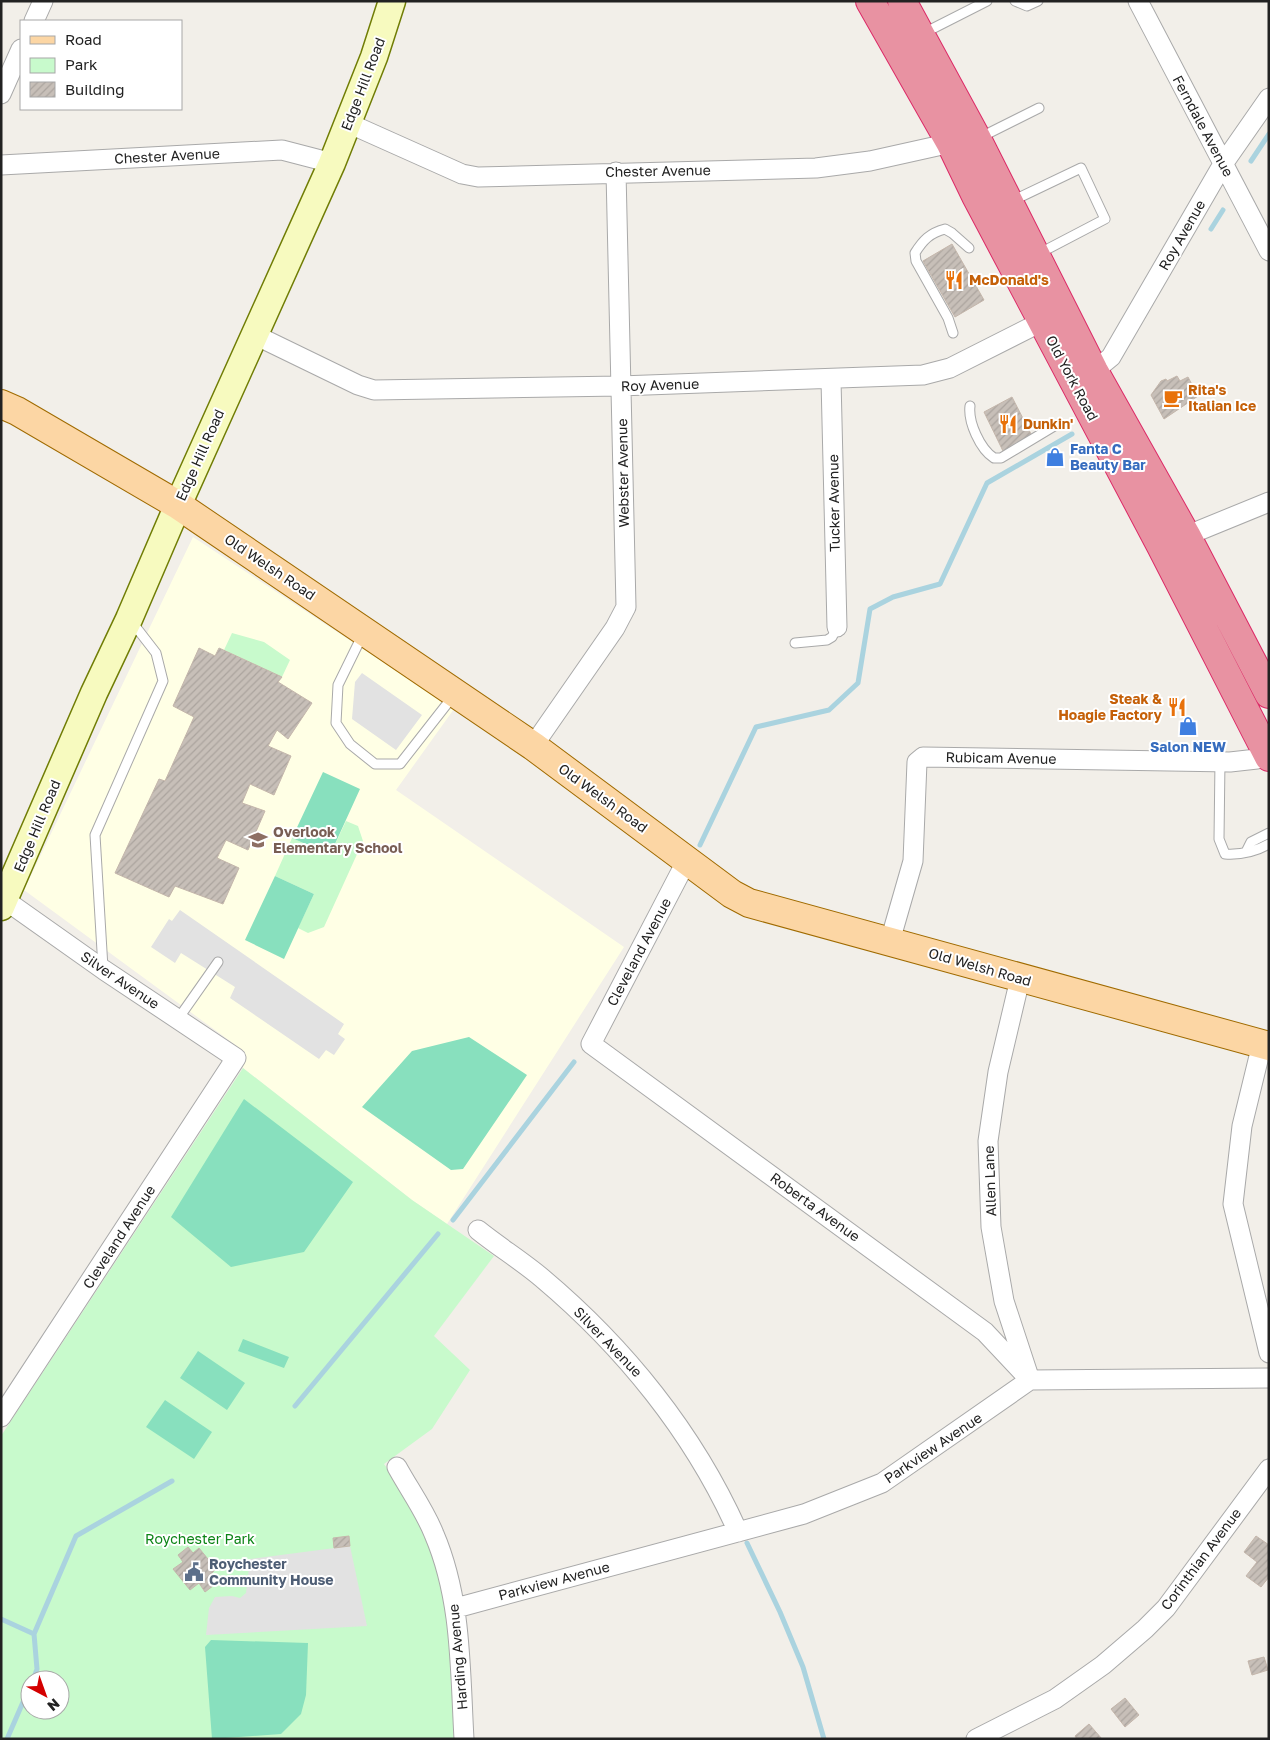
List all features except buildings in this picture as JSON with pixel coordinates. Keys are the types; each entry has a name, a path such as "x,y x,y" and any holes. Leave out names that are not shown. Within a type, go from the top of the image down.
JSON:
{"highway":[{"name":"Old York Road","path":"870,1 1009,203 1035,255 1053,317 1094,371 1186,535 1269,694"},
{"name":"Old York Road","path":"902,1 922,35 964,140 1053,317 1161,546 1268,756"}],"main road":[{"name":"Old Welsh Road","path":"1,404 178,505 533,746 732,894 750,903 1265,1045"}],"street":[{"path":"34,20 42,1"},
{"name":"Edge Hill Road","path":"3,903 94,693 129,619 332,162 374,57 392,1"},
{"name":"Ferndale Avenue","path":"1138,1 1269,251"},
{"path":"1,94 20,51"},
{"name":"Roy Avenue","path":"1094,371 1110,356 1223,164 1269,98"},
{"name":"Chester Avenue","path":"348,123 462,174 478,177 816,168 870,161 964,140"},
{"name":"Chester Avenue","path":"1,165 282,150 332,162"},
{"name":"Webster Avenue","path":"533,746 615,628 626,608 616,172"},
{"name":"Roy Avenue","path":"255,335 358,385 374,390 620,386 831,380 935,373 966,361 1053,317"},
{"name":"Tucker Avenue","path":"831,380 837,627"},
{"path":"1161,546 1269,502"},
{"name":"Rubicam Avenue","path":"890,941 913,861 917,762 923,757 1220,761 1257,760 1268,756"},
{"name":"Cleveland Avenue","path":"591,1044 687,860"},
{"name":"Silver Avenue","path":"3,903 236,1058"},
{"name":"Allen Lane","path":"1020,979 998,1072 988,1141 991,1227 1004,1301 1030,1380"},
{"name":"Roberta Avenue","path":"591,1044 985,1332 1030,1380"},
{"path":"1265,1045 1242,1126 1233,1204 1269,1353"},
{"name":"Cleveland Avenue","path":"1,1417 236,1058"},
{"name":"Silver Avenue","path":"478,1230 540,1276 571,1303 636,1369 690,1444 738,1532"},
{"path":"1030,1380 1269,1378"},
{"name":"Parkview Avenue","path":"456,1608 804,1514 882,1483 1030,1380"},
{"name":"Harding Avenue","path":"396,1468 434,1532 442,1552 456,1608 464,1739"},
{"name":"Corinthian Avenue","path":"976,1739 1055,1699 1103,1665 1145,1629 1166,1608 1269,1468"}],"lane":[{"path":"922,35 987,1"},
{"path":"1015,1 1027,6 1038,1"},
{"path":"964,140 1039,108"},
{"path":"1009,203 1081,168 1105,218 1035,255"},
{"path":"953,333 948,318 916,261 915,253 925,239 934,232 945,229 969,248"},
{"path":"970,406 969,417 982,444 994,458 1001,458 1056,425"},
{"path":"104,970 95,835 163,681 156,653 129,619"},
{"path":"795,643 827,640 832,637 837,627"},
{"path":"364,632 338,685 336,722 350,744 375,764 400,764 454,694"},
{"path":"1220,761 1219,839 1226,854 1239,855 1258,850 1269,844"},
{"path":"1246,852 1251,842 1269,833"},
{"path":"178,1019 218,962"}],"shaded area":[{"name":"Overlook Elementary School","path":"193,537 454,709 396,790 624,947 447,1224 412,1200 243,1068 245,1052 24,890"},
{"path":"362,673 422,715 396,750 352,719 355,682"},
{"path":"180,910 344,1024 338,1034 345,1039 334,1055 326,1050 319,1059 230,998 235,987 181,953 175,963 151,947 169,919 172,921"},
{"path":"350,1546 367,1626 206,1635 209,1608 215,1597 232,1596 240,1598 246,1593 250,1559"}],"green space":[{"path":"232,633 264,642 290,660 282,677 224,650"},
{"path":"323,772 360,789 330,855 292,838"},
{"path":"346,821 358,826 363,841 324,927 308,933 298,928 314,894 275,876 292,838 330,855"},
{"path":"275,876 314,894 284,959 245,940"},
{"path":"469,1037 527,1075 463,1169 451,1170 362,1107 412,1051"},
{"name":"Roychester Park","path":"243,1068 412,1200 494,1256 434,1336 470,1370 432,1429 384,1464 418,1516 436,1558 442,1582 449,1635 454,1739 1,1739 1,1436"},
{"path":"244,1099 353,1182 304,1252 231,1267 171,1217"},
{"path":"243,1339 289,1357 284,1368 238,1351"},
{"path":"198,1351 245,1383 227,1410 180,1378"},
{"path":"165,1400 212,1432 194,1459 146,1427"},
{"path":"211,1640 308,1643 306,1695 301,1714 281,1734 212,1739 205,1647"}],"waterway":[{"path":"1251,161 1269,134"},
{"path":"1211,229 1223,210"},
{"path":"700,845 756,727 829,710 858,683 870,609 893,597 940,584 987,483 1072,434"},
{"path":"453,1220 574,1062"},
{"path":"295,1406 438,1234"},
{"path":"37,1670 34,1634 76,1536 172,1481"},
{"path":"747,1543 780,1612 803,1667 824,1739"},
{"path":"1,1619 34,1634"},
{"path":"7,1739 20,1709"}],"place":[{"name":"McDonald's","path":"954,280"},
{"name":"Rita's Italian Ice","path":"1173,398"},
{"name":"Dunkin'","path":"1008,424"},
{"name":"Fanta C Beauty Bar","path":"1055,457"},
{"name":"Steak & Hoagie Factory","path":"1177,707"},
{"name":"Salon NEW","path":"1188,726"},
{"name":"Overlook Elementary School","path":"258,840"},
{"name":"Roychester Community House","path":"194,1572"}]}
